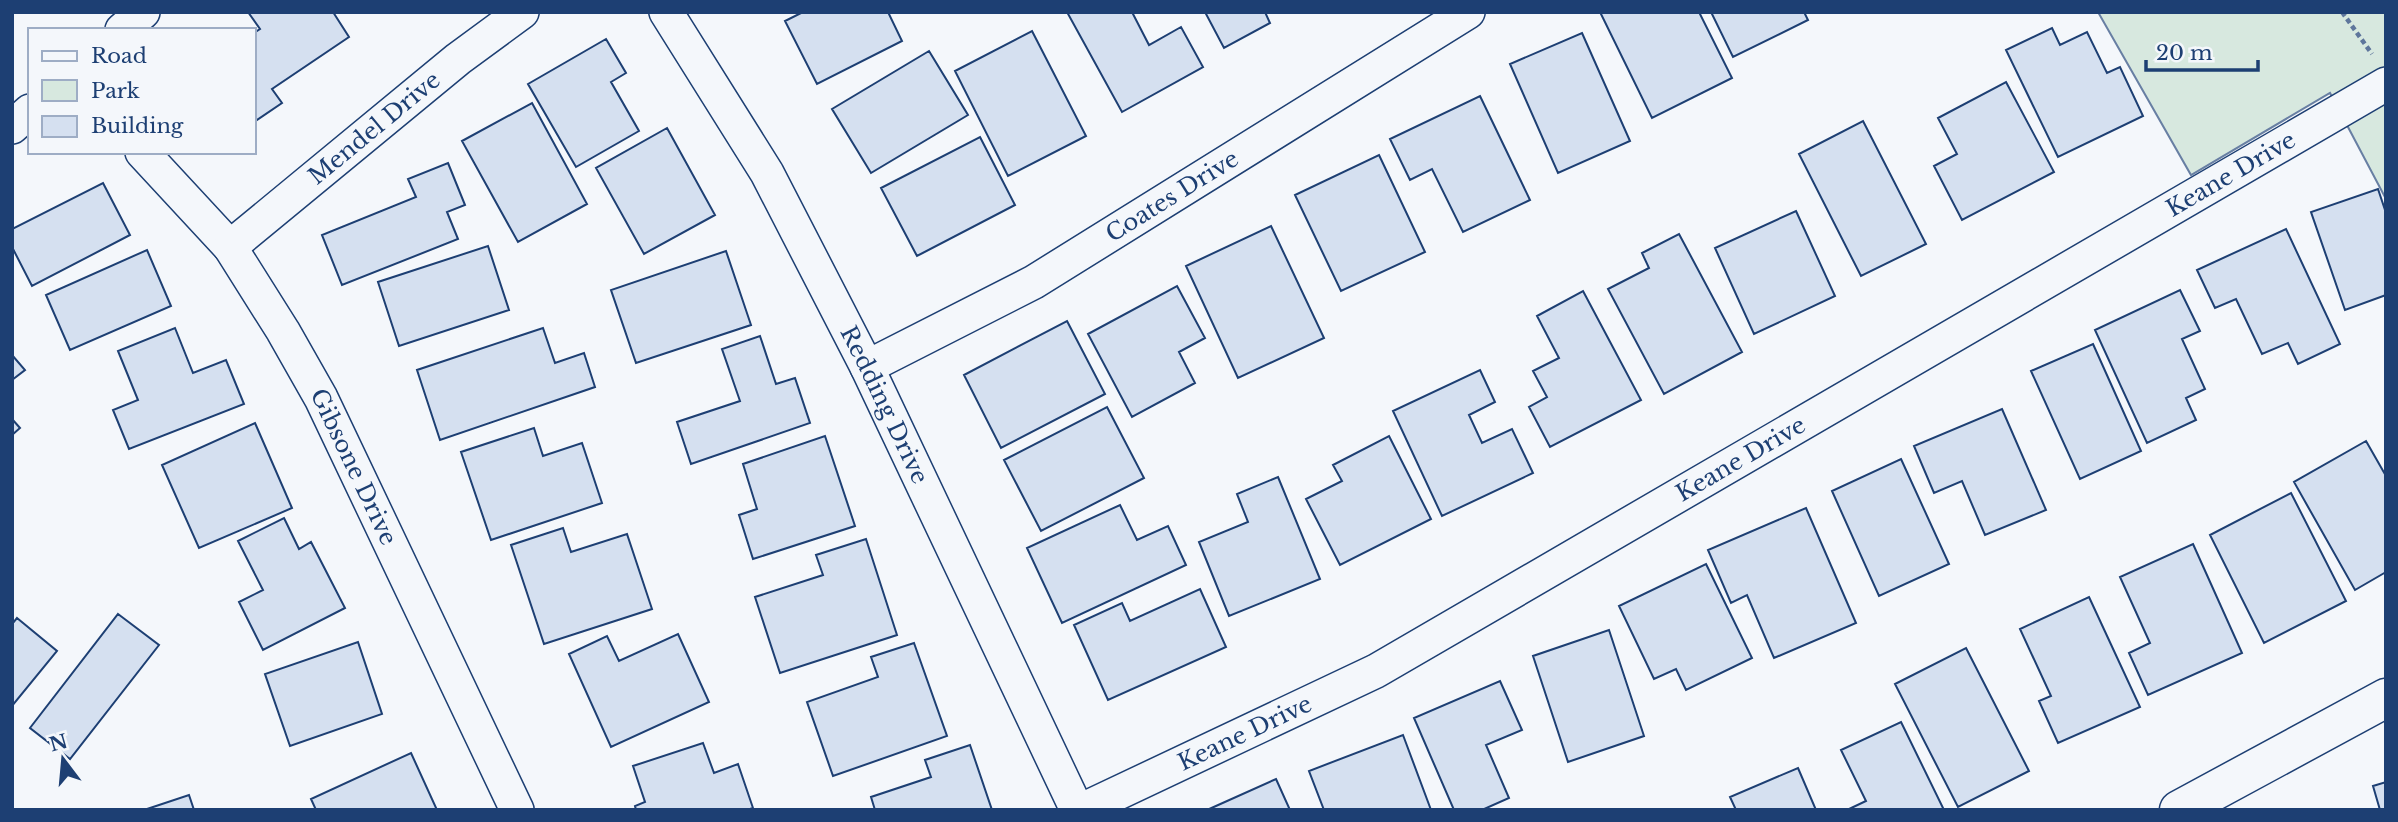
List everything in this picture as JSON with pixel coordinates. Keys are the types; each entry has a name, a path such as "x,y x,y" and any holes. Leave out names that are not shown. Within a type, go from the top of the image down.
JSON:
{"street":[{"path":"124,28 143,12"},
{"name":"Mendel Drive","path":"230,247 458,59 522,12"},
{"name":"Redding Drive","path":"666,12 767,173 867,367 1080,810"},
{"name":"Coates Drive","path":"867,367 1034,282 1468,12"},
{"name":"Keane Drive","path":"1080,810 1376,671 2382,73"},
{"path":"12,127 28,113"},
{"name":"Gibsone Drive","path":"144,154 230,247 283,331 321,398 517,810"},
{"path":"2179,810 2386,698"}],"path":[{"path":"2342,12 2382,73"}],"green space":[{"path":"2098,12 2386,12 2386,199 2330,93 2191,175"}],"building":[{"path":"248,12 333,12 349,37 272,89 282,103 256,121 256,32 260,29"},
{"path":"803,12 888,12 902,41 817,84 785,21"},
{"path":"1067,12 1132,12 1149,45 1181,27 1203,67 1122,112"},
{"path":"1205,12 1265,12 1270,23 1224,48"},
{"path":"1600,12 1699,12 1732,78 1652,118"},
{"path":"1711,12 1804,12 1808,20 1733,57"},
{"path":"2052,28 2060,45 2087,32 2107,73 2120,67 2143,116 2058,157 2006,50"},
{"path":"1032,31 1086,136 1008,176 955,71"},
{"path":"1582,33 1630,141 1558,173 1510,64"},
{"path":"606,39 626,73 611,82 639,131 576,167 528,84"},
{"path":"929,51 968,115 871,173 832,109"},
{"path":"2006,82 2054,172 1962,220 1934,166 1957,154 1938,118"},
{"path":"1480,96 1530,200 1463,232 1432,169 1410,180 1390,139"},
{"path":"532,103 587,204 518,242 462,141"},
{"path":"1863,121 1926,244 1861,276 1799,154"},
{"path":"667,128 715,215 644,254 596,168"},
{"path":"980,137 1015,205 917,256 881,188"},
{"path":"1379,155 1425,252 1341,291 1295,195"},
{"path":"448,163 465,205 447,212 458,239 342,285 322,235 416,197 408,179"},
{"path":"103,183 130,235 32,286 12,247 12,229"},
{"path":"2378,189 2386,213 2386,295 2345,310 2311,212"},
{"path":"1796,211 1835,296 1754,334 1715,248"},
{"path":"1271,226 1324,338 1238,378 1186,266"},
{"path":"2286,229 2340,344 2298,364 2288,343 2262,354 2236,299 2215,308 2197,270"},
{"path":"1679,234 1742,352 1664,394 1608,289 1649,268 1642,253"},
{"path":"488,246 509,310 399,346 378,282"},
{"path":"147,250 171,306 70,350 46,295"},
{"path":"726,251 751,325 636,363 611,290"},
{"path":"1177,286 1205,338 1179,352 1195,383 1132,417 1088,334"},
{"path":"2180,290 2200,331 2182,339 2205,389 2186,398 2196,420 2147,443 2095,330"},
{"path":"1583,291 1641,400 1550,447 1529,407 1547,397 1533,371 1559,358 1537,316"},
{"path":"1067,321 1105,394 1001,448 964,375"},
{"path":"175,328 193,373 226,360 244,404 129,449 113,410 138,400 118,351"},
{"path":"543,328 555,363 584,353 595,387 440,440 417,370"},
{"path":"760,336 776,384 795,378 810,423 691,464 677,422 740,401 722,349"},
{"path":"2093,344 2141,451 2080,479 2031,371"},
{"path":"12,355 25,370 12,380"},
{"path":"1480,370 1495,402 1469,415 1482,443 1512,429 1533,473 1442,516 1393,411"},
{"path":"1107,407 1144,478 1041,531 1004,460"},
{"path":"2002,409 2046,510 1985,535 1962,481 1934,493 1914,446"},
{"path":"12,419 20,428 12,435"},
{"path":"255,423 292,508 199,548 162,465"},
{"path":"534,428 543,456 582,443 602,503 491,540 461,452"},
{"path":"825,436 855,526 753,559 739,515 757,509 743,464"},
{"path":"1389,436 1431,519 1340,565 1306,499 1342,481 1333,465"},
{"path":"2366,441 2386,476 2386,572 2355,590 2294,482"},
{"path":"1901,459 1949,564 1879,596 1832,491"},
{"path":"1278,477 1320,579 1229,616 1199,542 1248,522 1237,494"},
{"path":"2291,493 2346,601 2264,643 2210,535"},
{"path":"1120,505 1137,540 1168,526 1186,565 1062,623 1027,548"},
{"path":"1806,508 1856,623 1774,658 1747,595 1731,603 1708,550"},
{"path":"284,518 299,549 311,542 345,608 263,650 239,602 263,590 238,541"},
{"path":"563,528 571,552 627,534 652,609 544,644 511,545"},
{"path":"866,539 897,635 780,673 755,597 823,575 816,555"},
{"path":"2193,544 2242,653 2148,695 2129,653 2150,643 2120,577"},
{"path":"1706,564 1752,658 1686,690 1676,669 1654,679 1619,606"},
{"path":"1200,589 1226,647 1108,700 1074,625 1122,603 1130,621"},
{"path":"2089,597 2140,707 2058,743 2039,701 2051,696 2020,629"},
{"path":"118,614 159,645 70,759 30,728"},
{"path":"17,618 57,651 12,706 12,624"},
{"path":"1609,630 1644,736 1568,762 1533,656"},
{"path":"678,634 709,702 611,747 569,654 607,636 619,661"},
{"path":"358,642 382,714 290,746 265,674"},
{"path":"914,643 947,736 833,776 807,702 878,677 871,657"},
{"path":"1966,648 2029,771 1958,807 1895,684"},
{"path":"1500,681 1522,730 1486,745 1509,798 1482,810 1454,810 1414,718"},
{"path":"1901,722 1944,810 1847,810 1866,801 1841,750"},
{"path":"1403,735 1431,810 1324,810 1309,771"},
{"path":"703,743 714,773 738,764 753,808 636,810 635,806 645,802 633,766"},
{"path":"970,745 992,810 875,810 871,797 931,777 925,760"},
{"path":"411,753 437,810 316,810 311,799"},
{"path":"1798,768 1816,810 1736,810 1730,797"},
{"path":"1276,779 1290,810 1207,810"},
{"path":"2386,782 2386,810 2380,810 2373,786"},
{"path":"189,795 194,810 144,810"}]}
